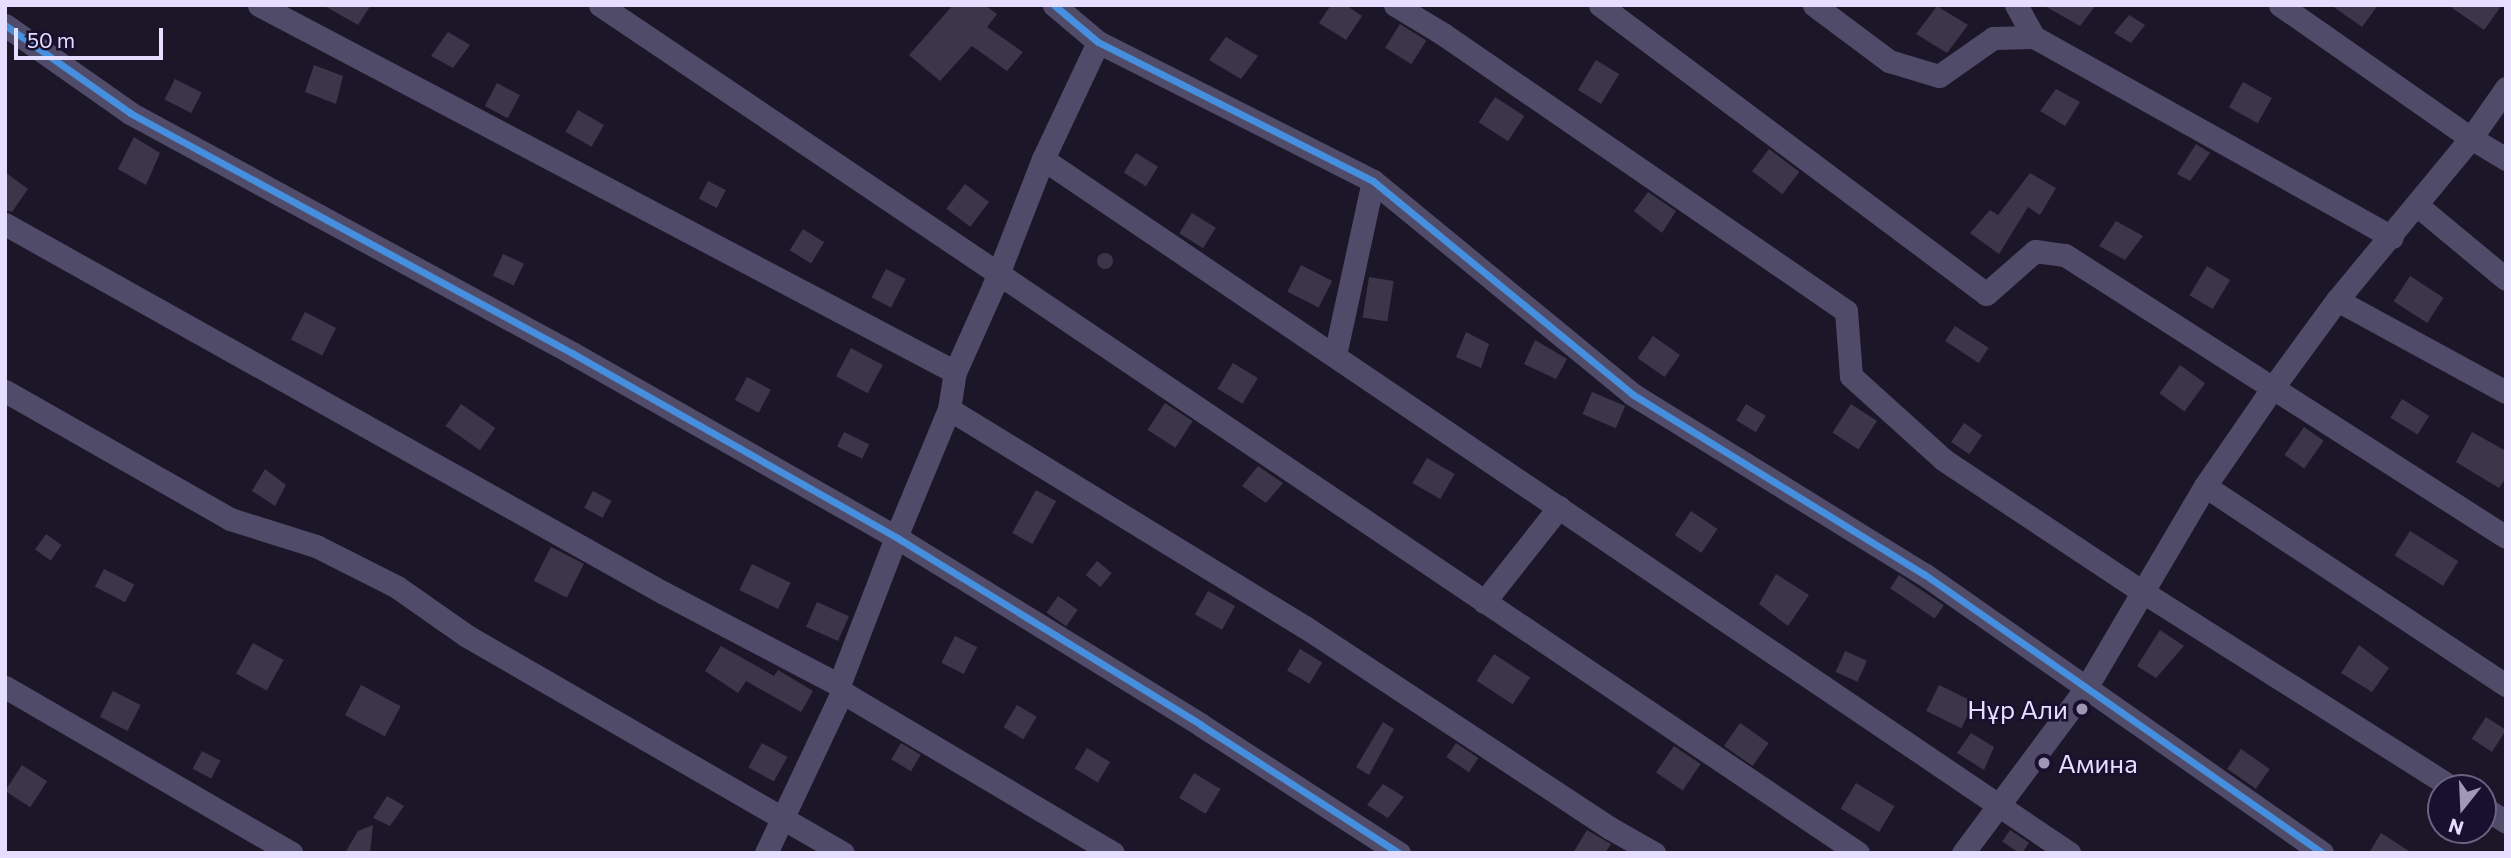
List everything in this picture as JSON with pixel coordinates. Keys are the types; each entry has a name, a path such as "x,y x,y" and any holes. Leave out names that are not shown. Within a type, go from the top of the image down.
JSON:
{"street":[{"path":"259,5 955,372"},
{"path":"600,5 1858,853"},
{"path":"1054,5 1098,42 1373,181 1632,394 1924,574 2322,853"},
{"path":"1395,5 1443,34 1846,311 1851,376 1944,460 2143,592 2431,774"},
{"path":"1600,5 1986,294 2035,251 2065,255 2274,386 2506,537"},
{"path":"1814,5 1889,61 1939,76 1993,38 2034,37 2392,237"},
{"path":"2016,5 2034,37"},
{"path":"2280,5 2471,138 2506,159"},
{"path":"5,25 130,113 572,353 896,537 1202,725 1399,853"},
{"path":"766,853 841,689 896,537 949,409 955,372 997,275 1042,159 1098,42"},
{"path":"1963,853 2086,688 2205,486 2274,386 2337,300 2418,206 2506,88"},
{"path":"1042,159 2069,853"},
{"path":"1335,355 1373,181"},
{"path":"2418,206 2506,279"},
{"path":"5,224 664,593 841,689 1113,853"},
{"path":"2337,300 2506,392"},
{"path":"5,391 230,519 316,546 397,587 467,636 843,853"},
{"path":"949,409 1306,627 1610,828 1654,853"},
{"path":"2205,486 2506,685"},
{"path":"1484,602 1559,506"},
{"path":"5,687 291,853"}],"building":[{"path":"323,5 371,5 358,25"},
{"path":"953,5 985,5 997,14 987,27 1023,52 1007,71 972,46 940,81 909,55"},
{"path":"1331,5 1346,5 1362,16 1346,40 1319,23"},
{"path":"2043,5 2096,5 2080,26"},
{"path":"2331,5 2378,5 2362,27"},
{"path":"2448,5 2502,5 2484,30"},
{"path":"1937,6 1968,25 1947,53 1916,34"},
{"path":"2129,15 2145,25 2131,43 2114,33"},
{"path":"1400,24 1426,40 1411,64 1385,48"},
{"path":"448,32 470,45 453,68 431,56"},
{"path":"1226,37 1258,56 1241,79 1209,60"},
{"path":"1596,60 1619,74 1601,104 1578,90"},
{"path":"314,65 343,76 336,104 305,92"},
{"path":"175,79 202,93 191,113 165,99"},
{"path":"2243,82 2272,98 2258,123 2229,107"},
{"path":"497,83 520,95 508,118 485,106"},
{"path":"2056,89 2080,102 2065,126 2040,111"},
{"path":"1495,97 1524,116 1508,141 1479,122"},
{"path":"578,110 604,125 591,147 566,132"},
{"path":"134,137 160,153 146,185 118,169"},
{"path":"2196,144 2210,153 2190,181 2177,174"},
{"path":"1769,149 1799,172 1782,194 1752,171"},
{"path":"1136,153 1158,167 1146,186 1124,173"},
{"path":"5,172 28,189 12,212 5,210"},
{"path":"2030,173 2056,188 2040,215 2028,207 1999,254 1970,233 1990,210 1998,215"},
{"path":"708,181 726,190 717,208 699,199"},
{"path":"965,184 989,202 970,227 946,209"},
{"path":"1648,192 1676,211 1662,233 1634,211"},
{"path":"1192,213 1216,228 1203,248 1179,233"},
{"path":"2116,221 2143,236 2125,260 2099,246"},
{"path":"803,229 824,242 811,263 790,250"},
{"path":"1102,253 1108,253 1113,261 1111,267 1102,269 1097,264 1097,258"},
{"path":"503,254 524,264 514,285 493,276"},
{"path":"1301,265 1332,281 1319,308 1287,292"},
{"path":"2207,266 2230,280 2213,309 2189,295"},
{"path":"886,269 906,279 891,307 871,298"},
{"path":"2410,276 2444,298 2427,323 2394,301"},
{"path":"1369,277 1394,281 1387,321 1363,317"},
{"path":"305,312 336,328 322,356 291,340"},
{"path":"1955,326 1989,348 1979,363 1945,341"},
{"path":"1466,332 1489,344 1481,368 1456,357"},
{"path":"1653,336 1680,355 1665,377 1638,358"},
{"path":"1535,340 1567,359 1556,379 1524,364"},
{"path":"851,348 883,365 868,393 836,376"},
{"path":"1233,363 1258,378 1242,404 1218,389"},
{"path":"2180,365 2205,383 2185,412 2159,393"},
{"path":"747,377 771,390 759,413 735,400"},
{"path":"1592,392 1625,406 1616,428 1583,414"},
{"path":"2402,399 2429,416 2417,435 2390,418"},
{"path":"1165,403 1193,421 1175,448 1148,430"},
{"path":"461,404 495,428 480,450 446,426"},
{"path":"1746,404 1766,416 1756,432 1736,420"},
{"path":"1851,404 1877,421 1858,449 1832,433"},
{"path":"1964,423 1982,435 1969,454 1951,442"},
{"path":"2304,427 2324,441 2304,469 2284,455"},
{"path":"844,432 869,444 862,459 837,446"},
{"path":"2472,432 2506,451 2506,478 2499,488 2456,462"},
{"path":"1427,458 1455,474 1440,499 1412,483"},
{"path":"1258,466 1283,483 1266,503 1242,486"},
{"path":"265,469 286,485 275,506 252,491"},
{"path":"1036,490 1056,501 1032,544 1012,533"},
{"path":"593,491 612,501 603,518 584,508"},
{"path":"1691,511 1718,529 1701,553 1675,535"},
{"path":"2410,531 2458,561 2443,586 2395,556"},
{"path":"46,534 62,545 51,560 35,550"},
{"path":"551,547 584,564 567,598 534,581"},
{"path":"1097,561 1112,573 1100,587 1086,575"},
{"path":"752,564 791,583 778,609 739,590"},
{"path":"104,569 134,584 125,602 95,587"},
{"path":"1776,574 1809,595 1788,626 1759,604"},
{"path":"1899,575 1944,605 1935,618 1890,588"},
{"path":"1208,591 1235,606 1222,630 1195,615"},
{"path":"1058,596 1078,610 1066,626 1047,612"},
{"path":"817,602 849,616 838,641 806,627"},
{"path":"2160,630 2184,646 2156,678 2137,666"},
{"path":"955,636 977,647 964,674 941,663"},
{"path":"253,643 284,660 267,691 236,674"},
{"path":"2359,645 2389,668 2372,692 2341,673"},
{"path":"721,646 774,676 778,670 813,691 801,712 746,681 738,693 705,671"},
{"path":"1300,649 1322,662 1309,684 1287,670"},
{"path":"1845,651 1867,661 1858,682 1836,672"},
{"path":"1494,654 1530,677 1513,704 1477,681"},
{"path":"361,685 401,706 385,736 345,715"},
{"path":"1939,685 1974,702 1961,728 1926,711"},
{"path":"113,691 141,705 127,731 100,717"},
{"path":"1017,705 1037,717 1023,739 1004,727"},
{"path":"2486,717 2506,730 2492,752 2472,739"},
{"path":"1383,722 1394,729 1369,775 1356,767"},
{"path":"1740,723 1769,743 1753,766 1724,746"},
{"path":"1971,733 1994,747 1984,770 1957,753"},
{"path":"762,743 787,757 774,782 748,767"},
{"path":"901,743 921,755 911,771 891,759"},
{"path":"1456,743 1478,758 1469,772 1446,757"},
{"path":"1674,746 1701,764 1683,790 1656,773"},
{"path":"1087,748 1110,762 1098,782 1075,769"},
{"path":"2241,749 2270,769 2256,789 2227,769"},
{"path":"202,751 221,761 211,779 193,769"},
{"path":"22,765 47,781 30,807 5,791"},
{"path":"1194,773 1221,789 1206,814 1179,798"},
{"path":"1856,783 1895,806 1879,832 1841,809"},
{"path":"1383,784 1404,797 1388,818 1367,805"},
{"path":"387,796 404,806 390,826 373,818"},
{"path":"373,825 370,853 345,853 358,831"},
{"path":"1587,830 1611,844 1605,853 1573,853"},
{"path":"2010,830 2029,843 2022,853 2019,853 2002,842"},
{"path":"2381,833 2412,853 2369,853"}],"cycle path":[{"path":"1054,5 1098,42 1373,181 1632,394 1924,574 2322,853"},
{"path":"5,25 130,113 572,353 896,537 1201,725 1399,853"}],"place":[{"name":"Нұр Али","path":"2082,709"},
{"name":"Амина","path":"2044,763"}]}
